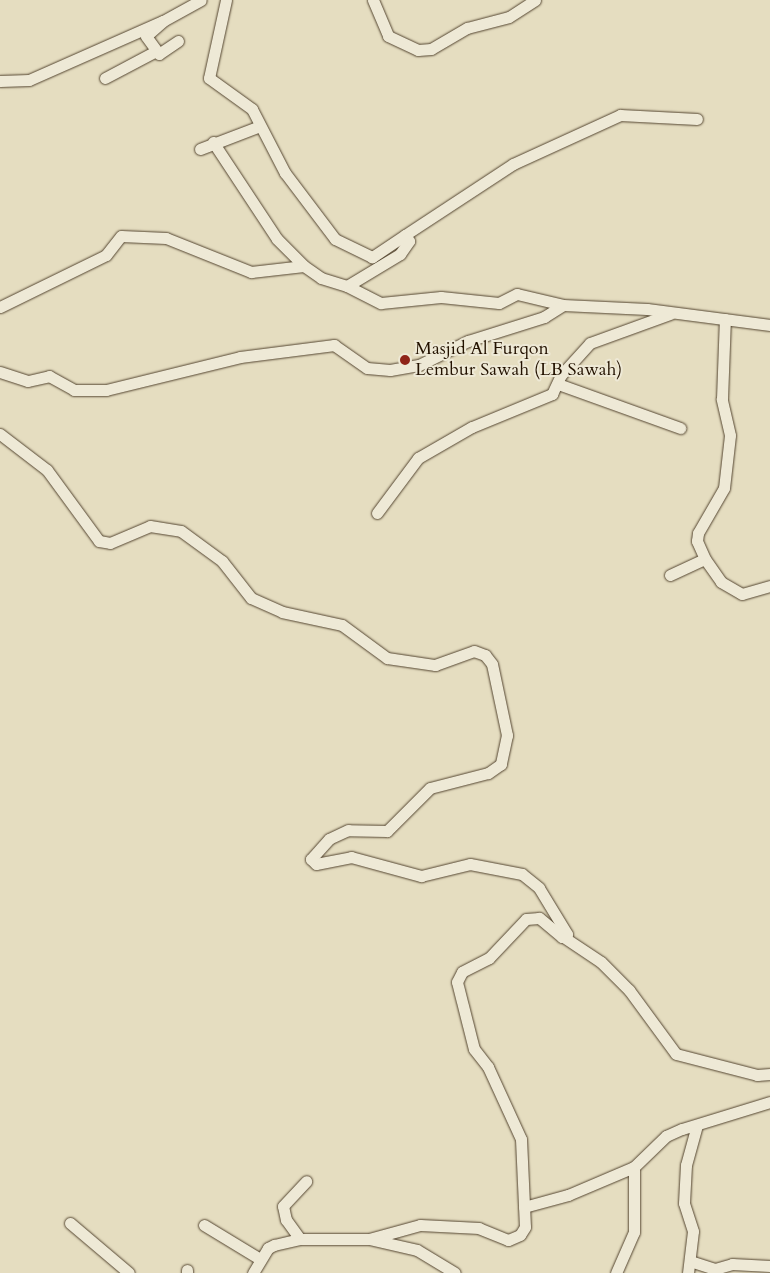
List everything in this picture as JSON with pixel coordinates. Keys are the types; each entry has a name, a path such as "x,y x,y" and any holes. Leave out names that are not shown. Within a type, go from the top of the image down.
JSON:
{"street":[{"path":"0,81 30,80 163,21 201,0"},
{"path":"226,0 209,78 252,109 285,173 335,239 372,257 513,164 620,115 632,112 697,120"},
{"path":"373,0 388,36 418,50 431,49 467,28 508,16 535,0"},
{"path":"163,21 146,36 156,50 159,54 178,41"},
{"path":"105,78 156,50"},
{"path":"200,149 213,142 260,126"},
{"path":"213,142 277,238 304,266 321,278 347,286 381,303 441,297 499,303 517,294 563,306 672,313 770,325"},
{"path":"347,286 400,254 409,241 405,235"},
{"path":"0,307 106,255 121,236 166,238 251,272 304,266"},
{"path":"0,372 28,380 49,376 74,390 106,390 240,357 334,345 350,360 367,368 390,370 419,365 468,341 544,317 563,306"},
{"path":"377,513 418,458 472,427 539,402 552,394 580,349 590,343 672,313"},
{"path":"725,319 722,399 730,436 729,466 724,488 698,533 697,541 705,559 721,582 742,594 770,586"},
{"path":"558,384 680,428"},
{"path":"0,434 47,470 99,541 110,543 150,526 181,531 222,561 251,598 282,612 342,625 387,658 432,665 468,651 486,655 492,664 507,735 501,764 488,774 430,788 387,831 348,830 329,839 311,859 316,864 351,856 421,876 470,864 522,874 540,888 567,934 565,938"},
{"path":"670,576 705,559"},
{"path":"369,1239 420,1225 480,1228 508,1240 524,1232 521,1139 488,1067 474,1049 460,1003 458,979 465,970 489,958 526,919 539,918 601,962 629,990 676,1054 757,1075 770,1074"},
{"path":"524,1208 568,1195 634,1167 666,1136 770,1102"},
{"path":"697,1125 686,1165 684,1203 693,1231 689,1267 715,1269 732,1264 770,1266"},
{"path":"616,1273 634,1232 634,1167"},
{"path":"300,1240 286,1220 283,1206 306,1181"},
{"path":"70,1223 129,1273"},
{"path":"204,1225 260,1258"},
{"path":"253,1273 260,1258 270,1246 300,1240 369,1239 417,1250 455,1273"}],"place":[{"name":"Masjid Al Furqon Lembur Sawah (LB Sawah)","path":"405,360"}]}
